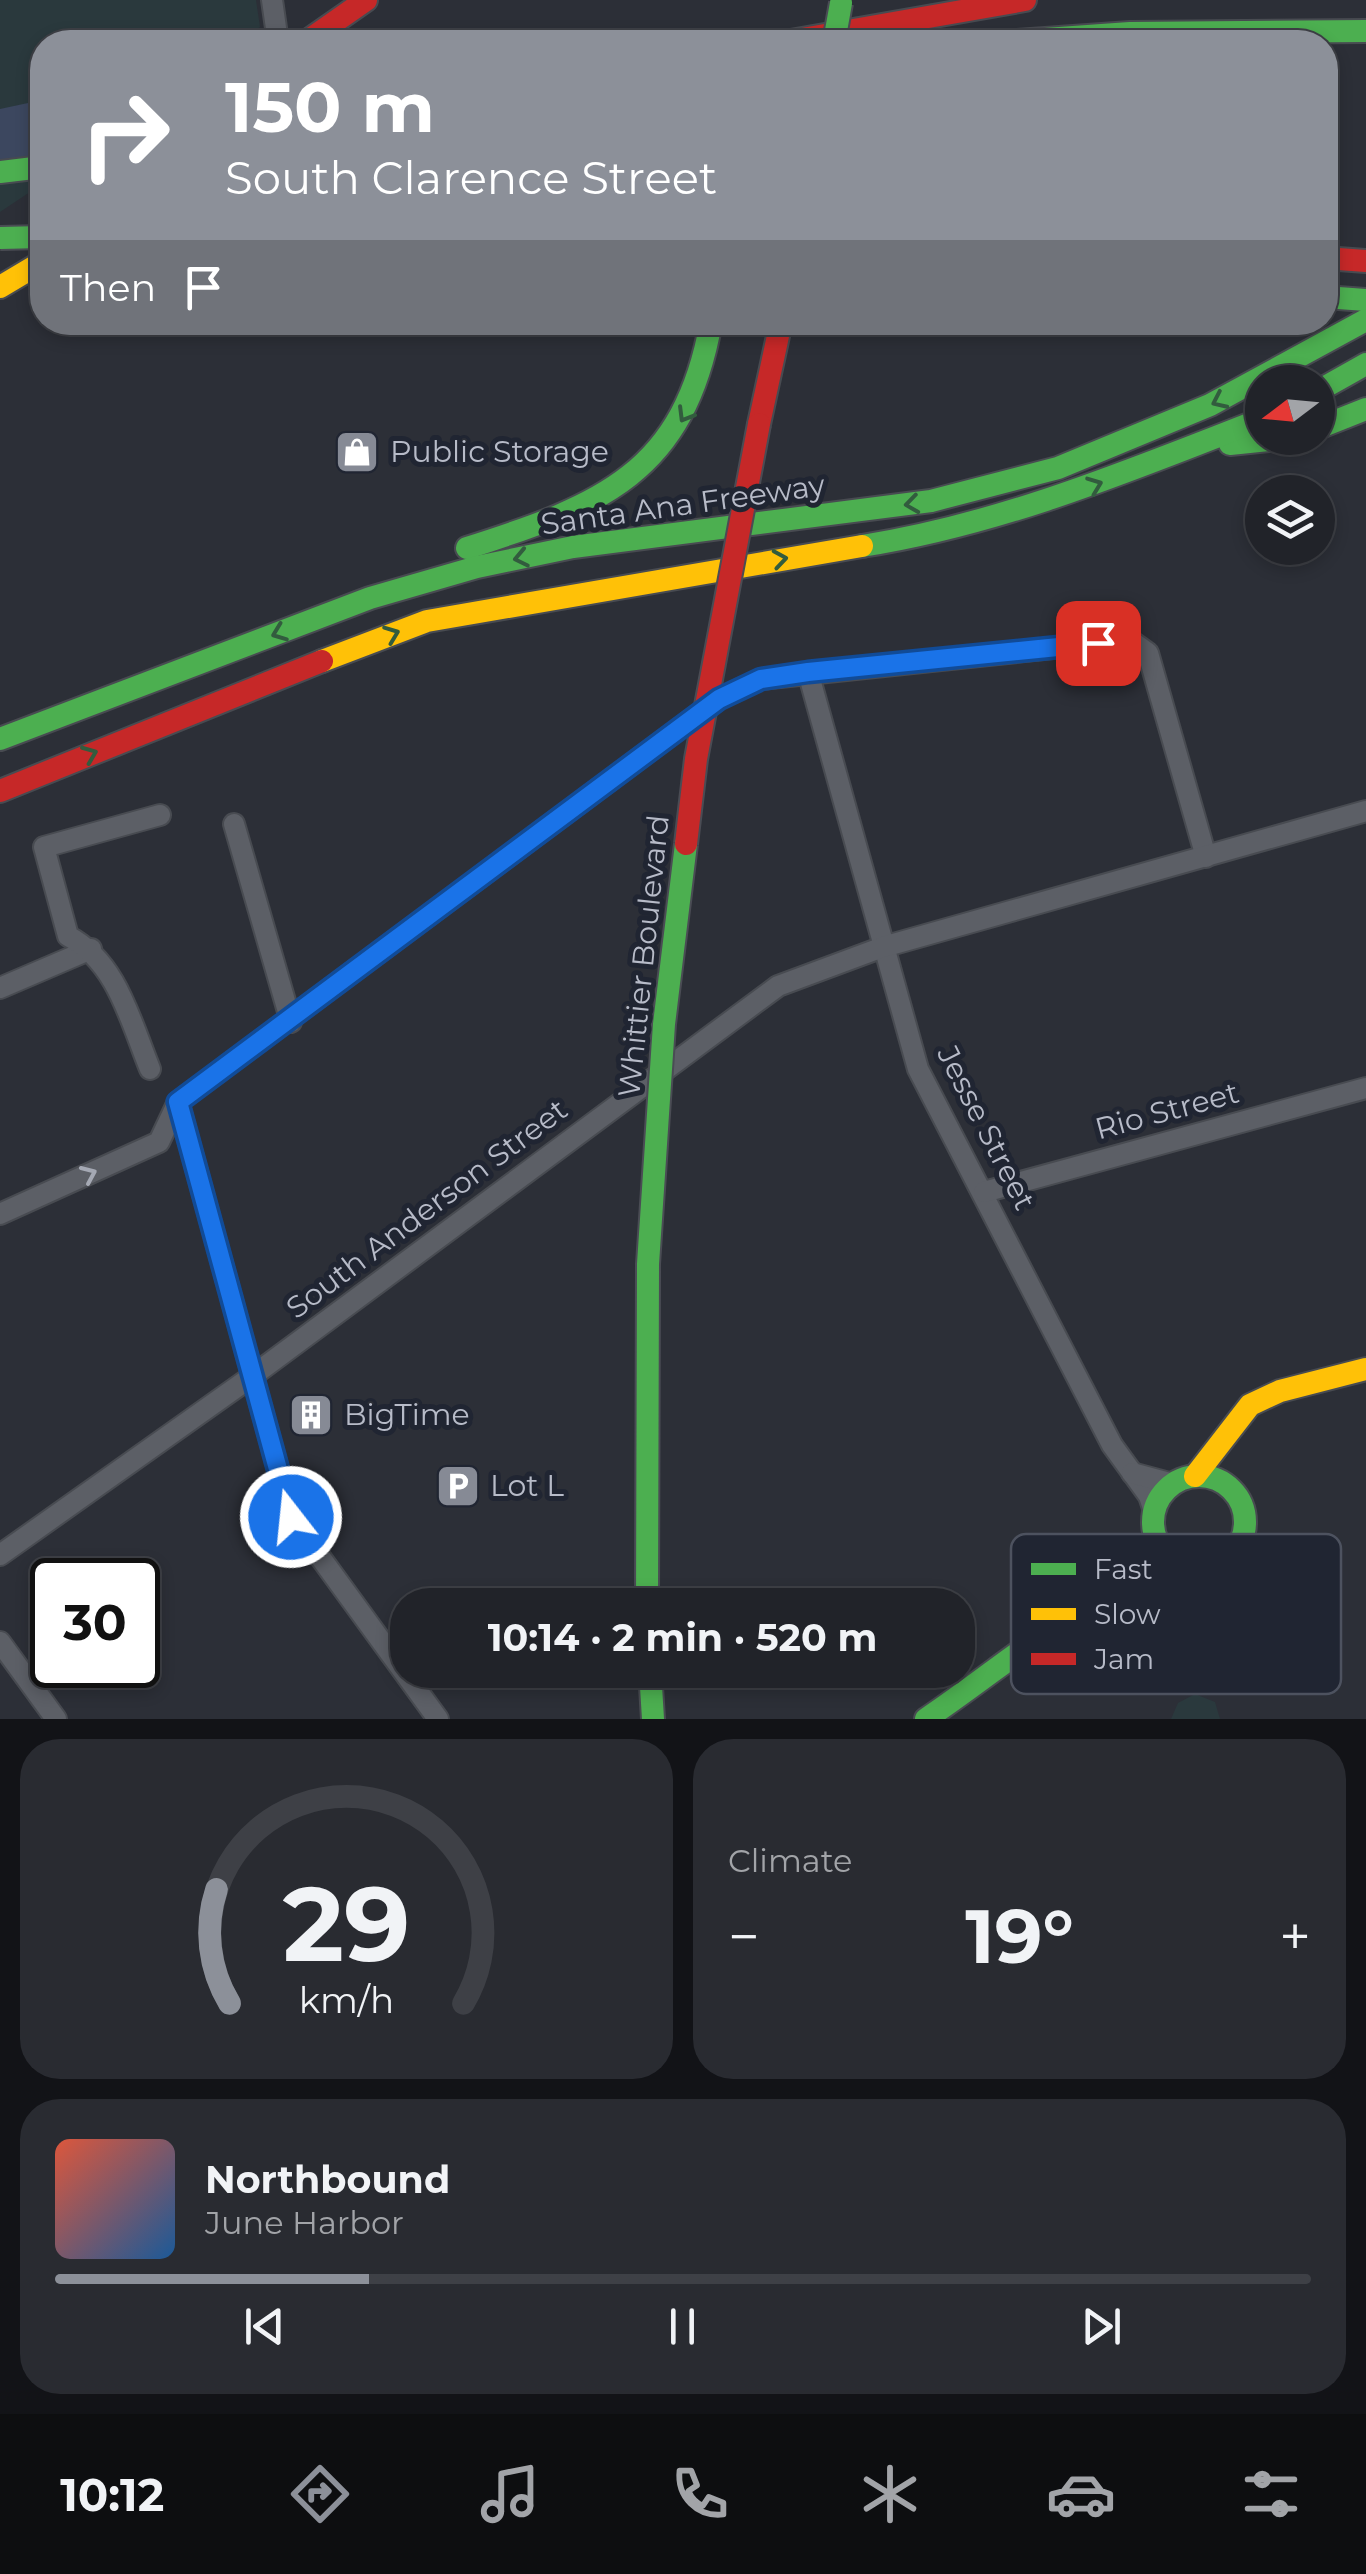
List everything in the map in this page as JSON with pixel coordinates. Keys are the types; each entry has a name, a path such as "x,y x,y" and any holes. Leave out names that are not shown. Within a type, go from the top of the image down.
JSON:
{"main road":[{"path":"323,30 366,0"},
{"path":"854,30 1025,0"},
{"path":"836,30 842,2"},
{"path":"1338,31 1366,32"},
{"path":"0,172 30,168"},
{"path":"0,241 30,229"},
{"path":"0,241 30,238"},
{"path":"1338,259 1366,261"},
{"path":"0,287 30,269"},
{"path":"1338,297 1366,300"},
{"name":"Santa Ana Freeway","path":"0,740 370,598 477,567 573,547 865,510 988,488 1058,468 1271,376 1366,320"},
{"path":"370,598 413,564 558,519 617,488 681,423 702,379 709,335"},
{"name":"Whittier Boulevard","path":"647,1588 648,1264 664,1024 696,759 778,335"},
{"path":"1335,381 1366,364"},
{"path":"1335,421 1366,408"},
{"path":"0,791 238,692 427,621 628,583 909,539 1050,502 1245,426"},
{"path":"1189,448 1245,442"},
{"path":"1149,1534 1154,1520 1184,1480 1227,1436 1242,1410 1258,1400 1366,1369"},
{"path":"1227,1436 1230,1489"},
{"path":"1184,1480 1214,1478 1230,1489 1244,1511 1242,1534"},
{"path":"1154,1520 1159,1534"},
{"path":"926,1719 1011,1658"},
{"path":"651,1688 652,1719"}],"street":[{"path":"272,0 276,30"},
{"path":"0,1214 158,1142 178,1102 719,699 761,679 1130,640 1148,653 1206,857"},
{"name":"Jesse Street","path":"808,672 918,1069 1110,1441 1150,1496 1154,1520"},
{"name":"South Anderson Street","path":"0,1556 250,1378 778,986 883,947 1366,811"},
{"path":"150,1069 108,969 91,948 68,936 44,847 160,815"},
{"path":"234,824 290,1022"},
{"path":"0,988 91,948"},
{"name":"Rio Street","path":"984,1192 1366,1088"},
{"path":"178,1102 250,1378 291,1517 438,1719"},
{"path":"1132,1473 1184,1480"},
{"path":"0,1642 56,1719"}],"shaded area":[{"path":"0,0 256,0 260,27 256,30 30,30 30,192 0,212"},
{"path":"1195,1694 1215,1702 1220,1719 1171,1719 1178,1703"}],"water":[{"path":"30,103 30,167 0,183 0,109"}],"traffic: fast":[{"path":"836,30 841,3"},
{"path":"1338,31 1366,31"},
{"path":"0,172 30,168"},
{"path":"0,238 30,237"},
{"path":"1338,298 1366,300"},
{"path":"0,739 370,598 477,567 573,547 931,501 1058,468 1210,405 1366,320"},
{"path":"467,548 558,516 630,476 658,449 680,415 698,373 708,335"},
{"path":"1335,381 1366,364"},
{"path":"1335,421 1366,409"},
{"path":"862,546 1016,510 1245,426"},
{"path":"1230,444 1245,442"},
{"path":"647,1588 648,1264 664,1024 686,844"},
{"path":"1155,1534 1156,1504 1166,1489 1190,1477 1217,1479 1232,1489 1242,1504 1245,1522"},
{"path":"1243,1534 1245,1522"},
{"path":"926,1719 1011,1658"},
{"path":"651,1688 653,1719"}],"traffic: slow":[{"path":"0,287 30,269"},
{"path":"322,661 427,621 862,546"},
{"path":"1195,1476 1250,1405 1280,1391 1366,1369"}],"traffic: jam":[{"path":"323,30 366,0"},
{"path":"854,30 1025,0"},
{"path":"1338,259 1366,261"},
{"path":"759,424 778,335"},
{"path":"686,844 696,759 759,424"},
{"path":"0,791 322,661"}],"place":[{"name":"Public Storage","path":"357,452"},
{"name":"BigTime","path":"311,1415"},
{"name":"Lot L","path":"458,1486"}],"route":[{"path":"291,1517 250,1378 178,1102 719,699 761,679 808,672 1098,643"}]}
